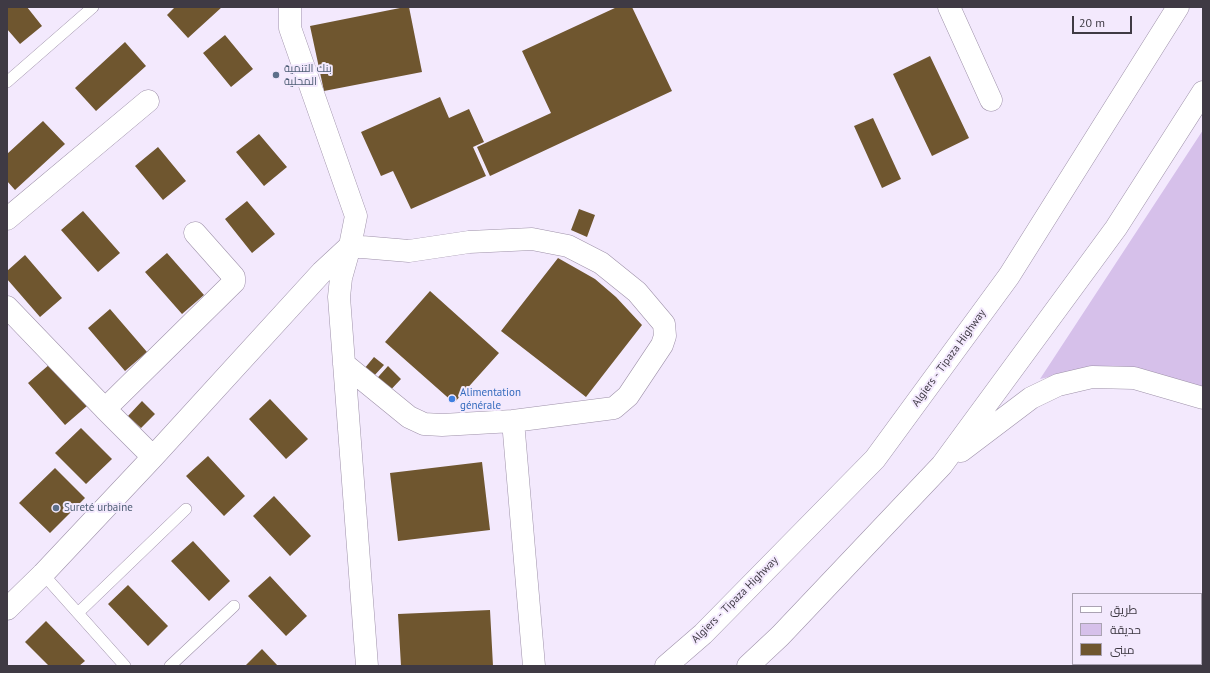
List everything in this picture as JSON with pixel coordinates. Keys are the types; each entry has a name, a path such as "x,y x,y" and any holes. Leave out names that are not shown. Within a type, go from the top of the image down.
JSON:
{"main road":[{"path":"290,7 290,28 356,216 350,246 340,278 339,297 367,666"},
{"path":"949,7 991,100"},
{"name":"Algiers - Tipaza Highway","path":"666,666 703,634 875,459 1009,276 1178,7"},
{"path":"748,666 780,636 942,465 1116,228 1203,92"},
{"path":"7,218 148,101"},
{"path":"105,409 234,282 234,277 195,233"},
{"path":"7,609 43,574 322,272 350,246 409,251 469,242 532,238 568,246 601,263 637,292 664,324 665,336 662,345 622,403 614,408 513,421 442,425 424,424 409,417 344,364"},
{"path":"7,307 152,457"},
{"path":"942,465 1031,398 1058,385 1092,377 1134,378 1203,398"},
{"path":"513,421 534,666"}],"lane":[{"path":"7,82 93,7"},
{"path":"79,612 186,509"},
{"path":"43,574 79,612 126,666"},
{"path":"170,666 234,606"}],"green space":[{"path":"1203,130 1203,392 1076,371 1040,379"}],"building":[{"path":"7,7 27,7 42,26 20,44 7,29"},
{"path":"175,7 222,7 188,38 167,15"},
{"path":"409,7 422,72 324,91 310,26"},
{"path":"617,7 632,7 672,91 490,176 477,147 551,113 522,51"},
{"path":"225,35 253,69 231,87 203,53"},
{"path":"125,42 146,66 96,111 75,88"},
{"path":"930,56 969,138 932,156 893,74"},
{"path":"440,97 449,118 469,109 484,142 473,147 486,176 411,209 393,171 381,176 361,132"},
{"path":"873,118 901,179 882,188 854,126"},
{"path":"43,121 65,144 15,190 7,181 7,154"},
{"path":"259,134 287,167 264,186 236,152"},
{"path":"158,147 186,181 163,200 135,166"},
{"path":"247,201 275,234 252,253 225,219"},
{"path":"579,209 595,215 587,237 571,230"},
{"path":"83,211 120,253 98,272 61,230"},
{"path":"167,253 204,295 182,314 145,272"},
{"path":"25,255 62,298 40,317 7,279 7,271"},
{"path":"558,258 595,279 616,297 642,325 586,397 501,331"},
{"path":"430,291 499,353 454,403 385,342"},
{"path":"110,309 147,352 125,371 88,328"},
{"path":"374,357 384,365 373,377 364,369"},
{"path":"50,364 87,406 65,425 28,383"},
{"path":"388,366 401,379 384,397 371,385"},
{"path":"270,399 308,439 286,459 249,419"},
{"path":"142,401 155,414 141,428 128,416"},
{"path":"81,428 112,459 86,484 55,453"},
{"path":"208,456 245,496 224,516 186,476"},
{"path":"482,462 490,530 398,541 390,473"},
{"path":"55,468 85,498 50,533 19,503"},
{"path":"274,496 311,536 290,556 253,516"},
{"path":"193,541 230,581 209,601 171,561"},
{"path":"270,576 307,616 286,636 248,596"},
{"path":"128,585 168,626 148,646 108,604"},
{"path":"490,610 493,666 401,666 398,614"},
{"path":"46,621 85,661 79,666 49,666 25,642"},
{"path":"262,649 278,666 245,666"}],"place":[{"name":"بنك التنمية المحلية","path":"276,75"},
{"name":"Alimentation générale","path":"452,399"},
{"name":"Sureté urbaine","path":"56,508"}]}
